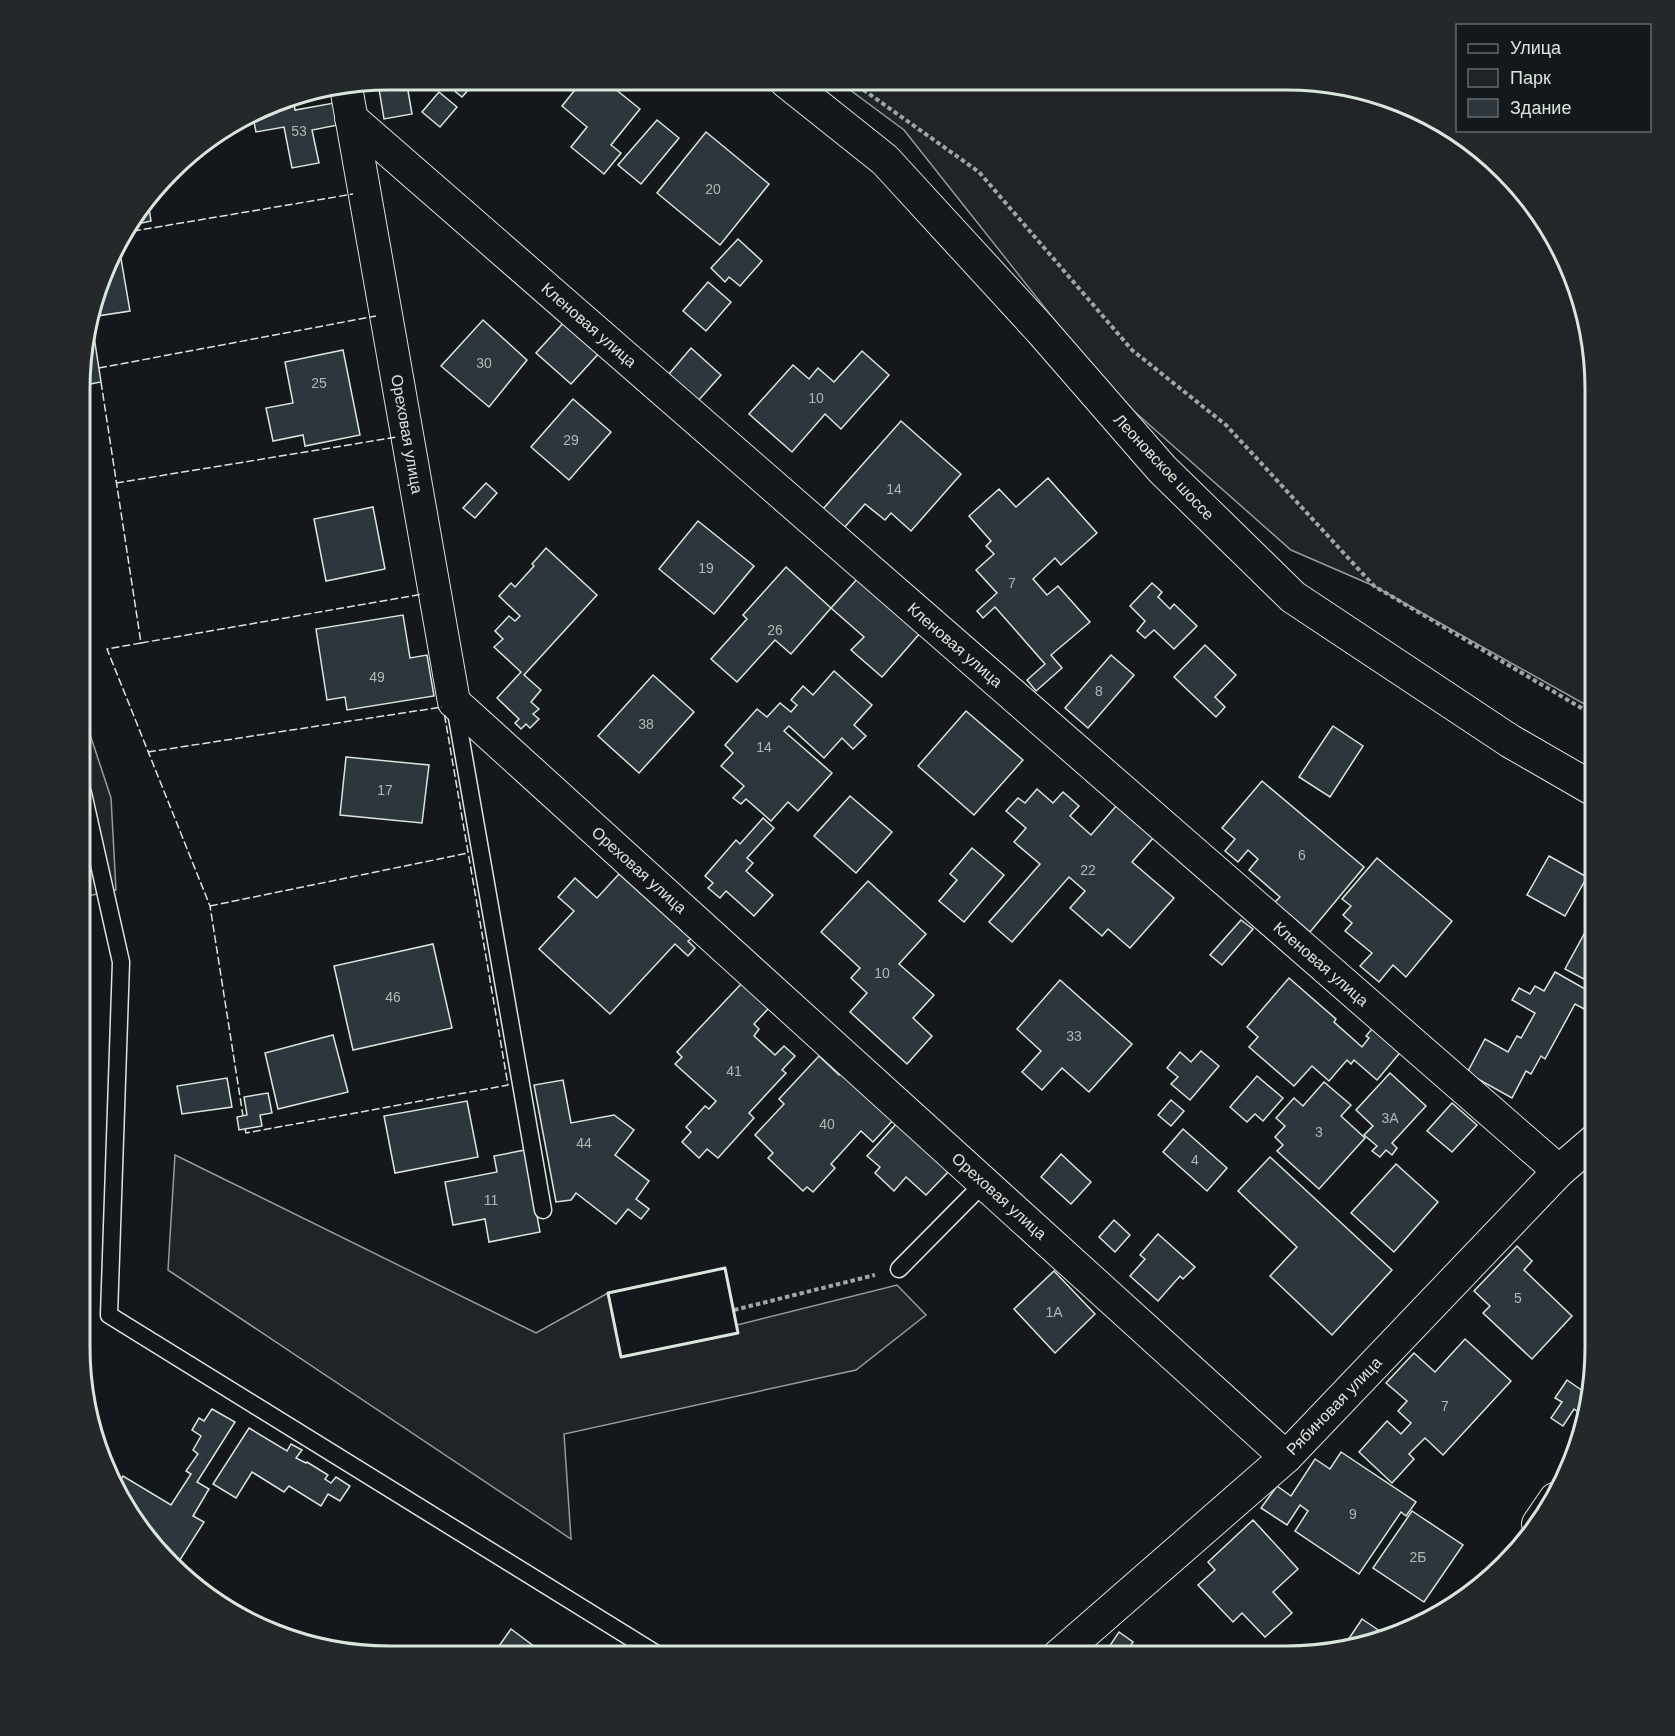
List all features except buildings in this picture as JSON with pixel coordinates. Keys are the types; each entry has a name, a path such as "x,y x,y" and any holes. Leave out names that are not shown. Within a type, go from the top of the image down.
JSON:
{"main road":[{"name":"Леоновское шоссе","path":"797,90 885,160 1041,330 1162,468 1293,597 1510,741 1585,784"}],"street":[{"name":"Ореховая улица","path":"347,93 454,702 1286,1457"},
{"name":"Кленовая улица","path":"351,118 1559,1171"},
{"name":"Рябиновая улица","path":"1069,1646 1286,1457 1559,1171 1585,1149"}],"lane":[{"path":"454,702 543,1210"},
{"path":"90,824 121,962 109,1315 644,1646"},
{"path":"899,1269 984,1183"}],"path":[{"path":"864,90 979,172 1132,350 1226,425 1374,586 1585,710"},
{"path":"734,1310 899,1269"}],"green space":[{"path":"850,90 1286,90 1325,93 1363,100 1418,121 1452,140 1483,164 1511,192 1545,240 1569,293 1579,331 1585,389 1585,704 1374,586 1291,550 1110,390 904,130"},
{"path":"90,734 111,798 116,890 90,896"},
{"path":"175,1155 536,1333 608,1293 621,1357 738,1333 737,1325 897,1285 926,1315 856,1370 564,1434 571,1539 168,1270"}],"fence":[{"path":"135,231 353,194"},
{"path":"99,368 376,316"},
{"path":"101,382 141,643 107,649 210,906 243,1116"},
{"path":"116,483 397,437"},
{"path":"141,643 423,594"},
{"path":"148,752 442,707"},
{"path":"245,1129 246,1133 508,1085 444,712"},
{"path":"210,906 468,853"}],"wall":[{"path":"725,1268 738,1333 621,1357 608,1293 725,1268"}]}
